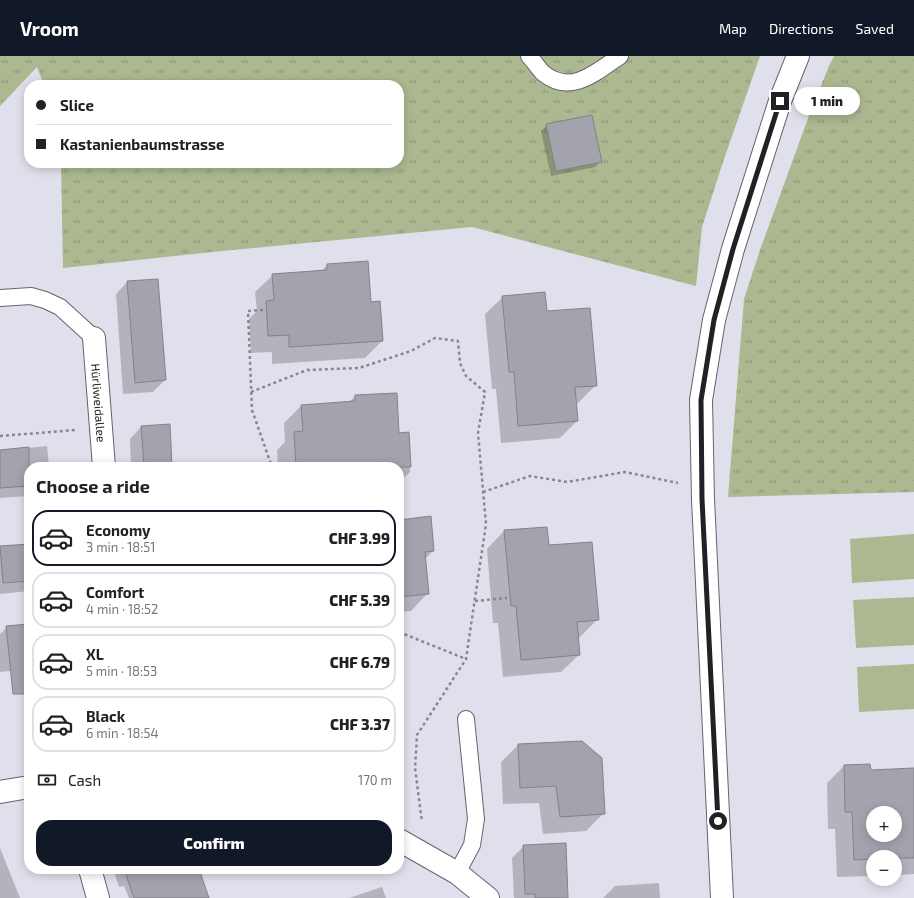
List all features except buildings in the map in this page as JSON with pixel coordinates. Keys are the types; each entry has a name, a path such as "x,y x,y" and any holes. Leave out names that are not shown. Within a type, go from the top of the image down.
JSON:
{"street":[{"path":"722,898 702,499 701,400 714,320 733,249 780,101 798,56"},
{"name":"Hürliweidallee","path":"94,338 104,462"},
{"path":"0,792 24,788"},
{"path":"404,843 457,873 488,898"},
{"path":"91,874 98,898"}],"lane":[{"path":"529,56 542,72 557,82 573,83 589,77 620,56"},
{"path":"0,298 31,296 45,300 60,307 94,338"},
{"path":"457,873 472,845 476,819 466,719"}],"path":[{"path":"263,310 248,311 251,392 252,410 270,462"},
{"path":"251,392 306,370 359,368 411,351 435,338 458,341 460,363 466,376 486,392 478,433 486,524 466,659 417,735 415,768 423,827"},
{"path":"0,436 101,428"},
{"path":"483,492 530,476 567,482 625,472 681,484"},
{"path":"475,601 507,598"},
{"path":"404,634 466,659"}],"green space":[{"path":"0,56 760,56 702,227 696,286 472,227 63,268 61,168 404,168 404,80 42,80 37,67 0,106"},
{"path":"834,56 914,56 914,492 728,497 744,299 760,250 810,113"},
{"path":"914,534 914,579 852,583 850,539"},
{"path":"914,597 914,645 856,648 853,600"},
{"path":"914,664 914,709 859,712 857,667"}],"route":[{"path":"718,821 702,499 701,400 714,320 733,249 780,101"}]}
